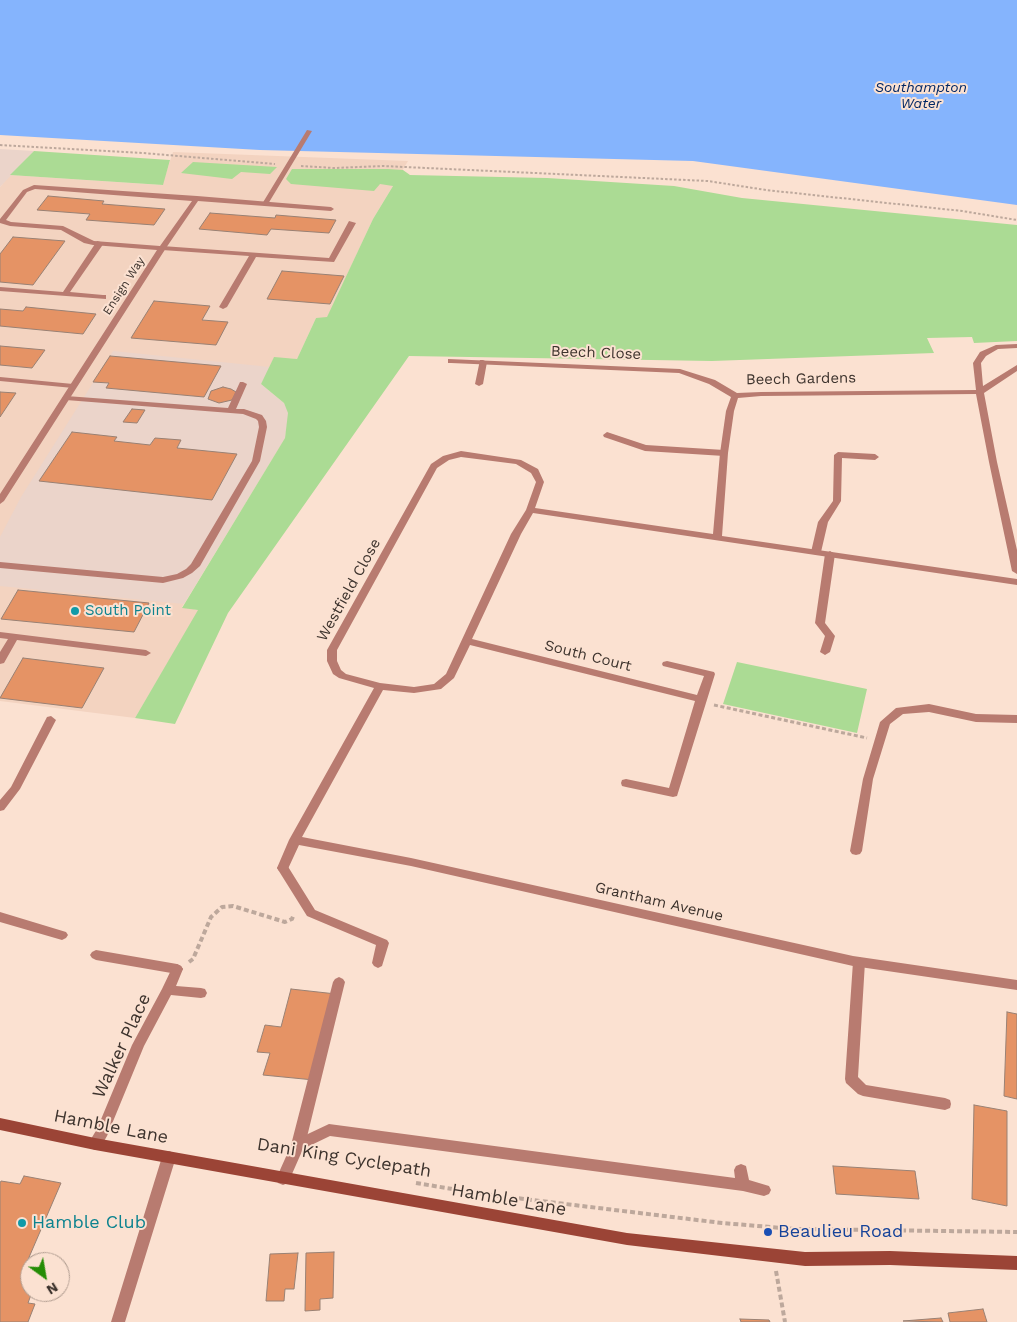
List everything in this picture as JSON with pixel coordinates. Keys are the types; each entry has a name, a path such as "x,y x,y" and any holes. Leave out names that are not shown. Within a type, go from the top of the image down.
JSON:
{"main road":[{"name":"Hamble Lane","path":"0,1124 95,1144 283,1179 627,1240 805,1259 890,1258 1017,1263"}],"street":[{"path":"265,204 309,132"},
{"path":"331,209 34,187 23,193 3,218 2,224 63,228 87,241 100,243 331,260 352,223"},
{"name":"Ensign Way","path":"0,501 196,198"},
{"path":"65,294 100,243"},
{"path":"223,307 254,255"},
{"path":"0,289 102,297"},
{"path":"1017,346 996,347 983,354 977,363 980,392 993,462 1017,570"},
{"name":"Beech Close","path":"451,361 680,371 712,382 735,396"},
{"path":"479,384 483,362"},
{"path":"980,392 1017,367"},
{"path":"0,379 73,386"},
{"path":"231,411 243,384"},
{"name":"Beech Gardens","path":"717,538 724,453 730,411 735,396 761,394 980,392"},
{"path":"0,565 163,580 180,576 195,566 256,460 263,427 262,421 258,417 244,412 66,398"},
{"path":"607,435 645,448 724,453"},
{"name":"Westfield Close","path":"461,454 496,458 524,465 535,471 540,482 530,510 516,534 468,641 450,676 437,687 414,690 380,686 343,676 335,668 331,655 434,466 446,458 461,454"},
{"path":"816,552 823,522 837,501 838,455 875,457"},
{"path":"530,510 1017,582"},
{"path":"825,652 830,636 820,623 830,554"},
{"path":"0,635 146,653"},
{"path":"0,661 14,637"},
{"name":"South Court","path":"468,641 701,701"},
{"path":"626,783 674,793 710,674 667,664"},
{"path":"378,963 383,943 311,912 283,868 296,840 380,686"},
{"path":"856,851 868,779 885,722 900,711 929,708 976,718 1017,719"},
{"path":"0,807 15,789 51,720"},
{"name":"Grantham Avenue","path":"296,840 411,862 860,962 1017,985"},
{"path":"0,917 62,936"},
{"path":"96,955 177,969"},
{"path":"860,962 851,1079 864,1090 945,1104"},
{"name":"Walker Place","path":"95,1144 102,1132 138,1045 168,990 177,969"},
{"path":"283,1179 298,1145 339,982"},
{"name":"Walker Place","path":"168,990 201,993"},
{"path":"298,1145 329,1130 743,1184 764,1190"},
{"path":"118,1322 169,1157"},
{"path":"742,1170 743,1184"}],"path":[{"path":"0,145 142,153 277,164"},
{"path":"296,166 334,168 383,166 708,181 766,190 1017,220"},
{"path":"701,701 880,740"},
{"path":"177,969 193,959 211,917 222,907 233,906 285,922 292,919 294,914 292,906"},
{"name":"Dani King Cyclepath","path":"406,1182 483,1194 722,1224 794,1229 1017,1232"},
{"path":"773,1255 785,1322"}],"shaded area":[{"path":"0,149 34,151 0,187"},
{"path":"173,152 408,161 373,219 327,318 316,318 297,359 274,358 261,384 285,438 182,607 199,610 135,718 0,701 0,187 10,175 162,185"},
{"path":"113,351 270,367 261,384 284,403 289,413 285,438 184,604 0,586 0,537 21,497"}],"green space":[{"path":"34,151 170,160 163,185 10,175"},
{"path":"193,162 277,167 270,174 241,172 232,179 181,173"},
{"path":"292,169 388,169 403,170 410,175 547,178 674,186 742,198 1017,225 1017,341 974,343 972,337 927,338 934,353 712,361 409,356 228,613 175,724 135,718 198,610 182,608 285,438 288,413 284,403 261,384 274,357 297,359 316,318 327,317 373,219 393,186 380,184 374,191 291,184 286,179"},
{"path":"737,662 867,689 857,733 723,704"}],"water":[{"name":"Southampton Water","path":"0,0 1017,0 1017,205 693,161 260,150 0,135"}],"building":[{"path":"48,196 104,201 102,204 165,209 154,225 86,220 90,214 37,210"},
{"path":"210,213 275,218 276,215 336,220 329,233 271,229 267,235 199,229"},
{"path":"13,237 65,241 33,285 0,282 0,254"},
{"path":"282,271 344,276 330,304 267,299"},
{"path":"154,301 210,306 202,320 228,322 216,345 131,338"},
{"path":"26,307 96,314 83,334 0,326 0,309 23,311"},
{"path":"0,346 45,350 32,368 0,365"},
{"path":"110,356 221,366 204,397 106,388 109,383 93,382"},
{"path":"223,387 236,392 232,400 219,403 208,399 211,391"},
{"path":"0,392 16,393 0,417"},
{"path":"132,409 145,410 137,423 123,422"},
{"path":"72,432 117,437 114,441 150,445 155,438 181,440 177,448 237,454 212,500 39,481"},
{"name":"South Point","path":"18,590 149,603 134,632 1,619"},
{"path":"23,658 104,668 82,708 0,698"},
{"path":"291,989 336,994 314,1080 263,1075 270,1053 257,1052 265,1025 281,1027"},
{"path":"1007,1012 1017,1014 1017,1099 1004,1096"},
{"path":"974,1105 1007,1111 1007,1206 972,1199"},
{"path":"833,1166 915,1171 919,1199 836,1194"},
{"name":"Hamble Club","path":"24,1176 61,1183 31,1252 20,1252 20,1302 35,1304 28,1322 0,1322 0,1183 1,1181 20,1184"},
{"path":"334,1252 333,1298 320,1299 320,1310 305,1311 306,1253"},
{"path":"298,1253 294,1289 285,1289 284,1301 266,1301 270,1254"},
{"path":"983,1309 987,1322 950,1322 948,1313"},
{"path":"941,1318 943,1322 903,1321"},
{"path":"740,1319 769,1320 770,1322 741,1322"}],"place":[{"name":"South Point","path":"75,611"},
{"name":"Hamble Club","path":"22,1223"},
{"name":"Beaulieu Road","path":"768,1232"}]}
